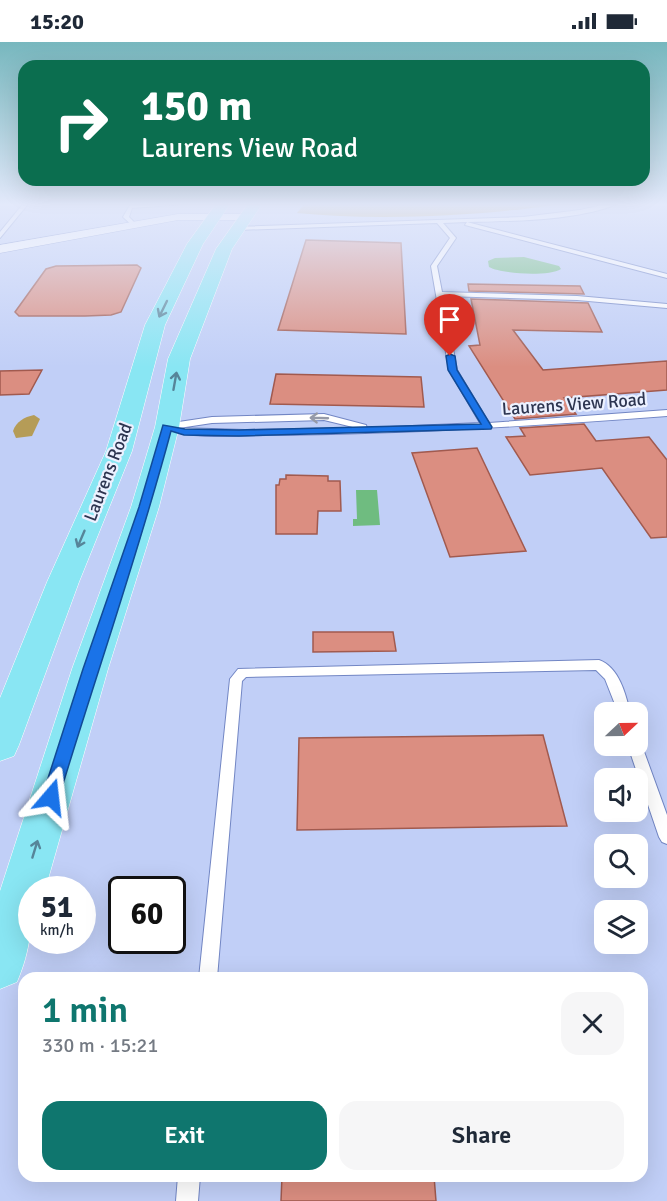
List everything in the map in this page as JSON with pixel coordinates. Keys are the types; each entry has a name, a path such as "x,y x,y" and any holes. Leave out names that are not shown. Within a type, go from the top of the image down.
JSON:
{"main road":[{"name":"Laurens Road","path":"0,745 63,582 120,451 155,325 188,258"},
{"name":"Laurens Road","path":"0,965 9,905 145,507 167,427 179,359 220,258"},
{"path":"127,426 167,427"}],"lane":[{"path":"439,258 434,266 453,370 487,427"},
{"path":"597,258 667,276"},
{"path":"438,294 577,298 667,306"},
{"name":"Laurens View Road","path":"167,427 184,432 228,433 487,427 667,413"},
{"name":"Laurens View Road","path":"167,427 212,420 324,417 376,430"},
{"path":"209,972 236,679 243,672 599,666 611,676 620,702"},
{"path":"639,756 667,837"},
{"path":"187,1201 189,1182"}],"shaded area":[{"path":"495,258 528,258 559,266 561,269 546,273 525,274 489,267 488,261"},
{"path":"34,415 40,419 32,436 16,438 13,431 16,425"},
{"path":"356,490 377,490 380,525 353,526 353,519 357,519"}],"building":[{"path":"300,258 402,258 406,334 278,330"},
{"path":"137,265 141,268 121,312 111,315 19,316 15,312 46,269 56,266"},
{"path":"468,284 580,286 584,294 469,291"},
{"path":"471,299 588,303 602,332 513,330 543,370 667,361 667,390 564,398 576,414 515,419 469,346 480,345"},
{"path":"42,370 29,394 0,395 0,371"},
{"path":"276,374 421,377 424,407 270,404"},
{"path":"584,424 596,441 649,437 667,460 667,537 651,538 602,468 530,475 506,437 525,436 520,428"},
{"path":"477,448 526,551 450,557 412,453"},
{"path":"286,475 328,476 328,481 340,481 341,511 318,511 317,534 276,534 276,485 279,485 280,479 286,479"},
{"path":"313,632 393,632 396,651 313,652"},
{"path":"543,735 567,826 297,830 299,738"},
{"path":"282,1182 434,1182 436,1201 281,1201"}],"route":[{"path":"51,797 90,669 145,507 167,427 184,432 239,433 323,433 487,427 453,370 450,356"}]}
